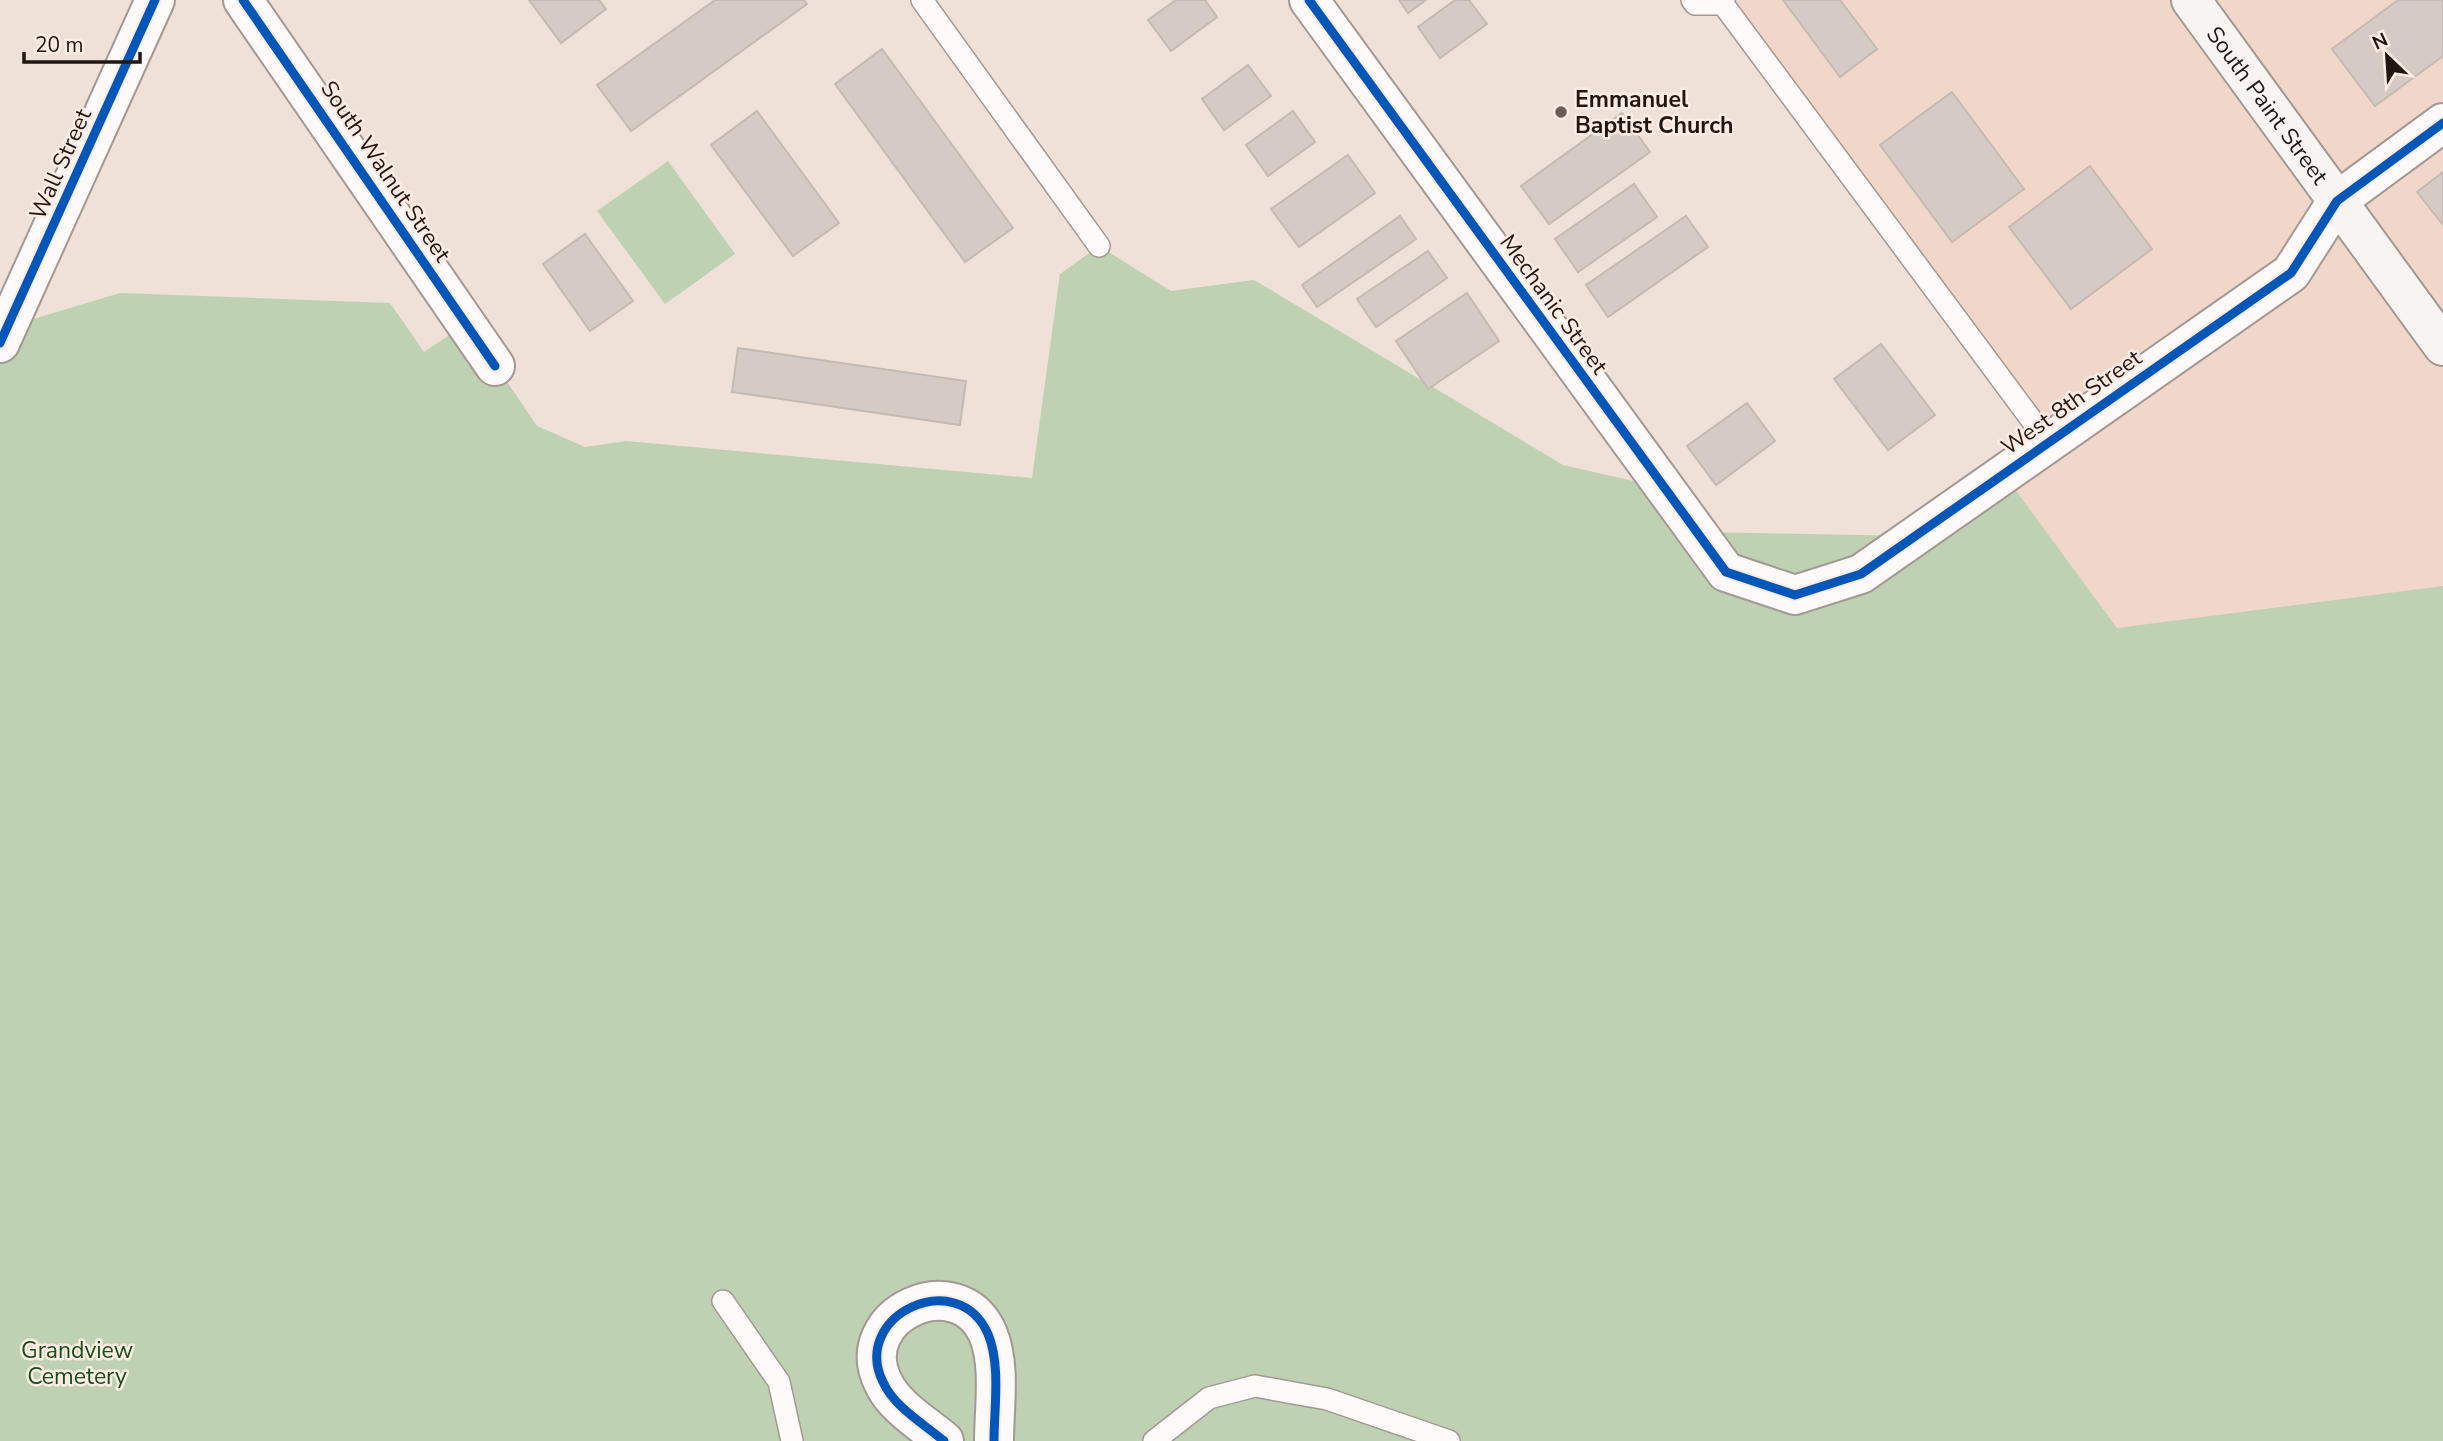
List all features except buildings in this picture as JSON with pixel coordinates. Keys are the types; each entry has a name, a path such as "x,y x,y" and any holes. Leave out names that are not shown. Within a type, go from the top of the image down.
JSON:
{"main road":[{"name":"South Paint Street","path":"2191,0 2443,346"}],"street":[{"name":"Wall Street","path":"0,343 155,0"},
{"name":"South Walnut Street","path":"243,0 495,366"},
{"name":"Mechanic Street","path":"1309,0 1726,572 1795,594"},
{"path":"2337,201 2443,123"},
{"name":"West 8th Street","path":"1795,594 1861,574 2291,272 2337,201"},
{"path":"944,1441 895,1401 882,1382 877,1360 881,1338 893,1319 911,1305 933,1300 956,1304 975,1316 988,1334 993,1356 995,1441"}],"lane":[{"path":"922,0 1099,246"},
{"path":"1692,0 1695,4 1724,2 2048,442"},
{"path":"723,1301 779,1382 792,1441"},
{"path":"1154,1441 1209,1398 1255,1386 1326,1399 1449,1441"}],"shaded area":[{"path":"1724,0 2443,0 2443,626 2125,640 2003,473 2048,443"}],"green space":[{"path":"668,161 735,254 665,304 597,211"},
{"name":"Grandview Cemetery","path":"1099,246 1171,291 1254,280 1563,465 1664,488 1697,532 1914,536 2003,473 2117,628 2443,586 2443,1441 0,1441 0,329 120,293 390,303 424,352 467,323 537,426 585,447 626,441 1032,478 1060,274"}],"cycle path":[{"path":"0,343 155,0"},
{"path":"243,0 495,366"},
{"path":"1309,0 1726,572 1795,595 1861,574 2291,273 2337,201 2443,123"},
{"path":"944,1441 894,1399 883,1382 877,1358 881,1337 894,1319 912,1307 933,1301 954,1303 974,1314 988,1334 996,1373 994,1441"}],"place":[{"name":"Emmanuel Baptist Church","path":"1561,112"}]}
